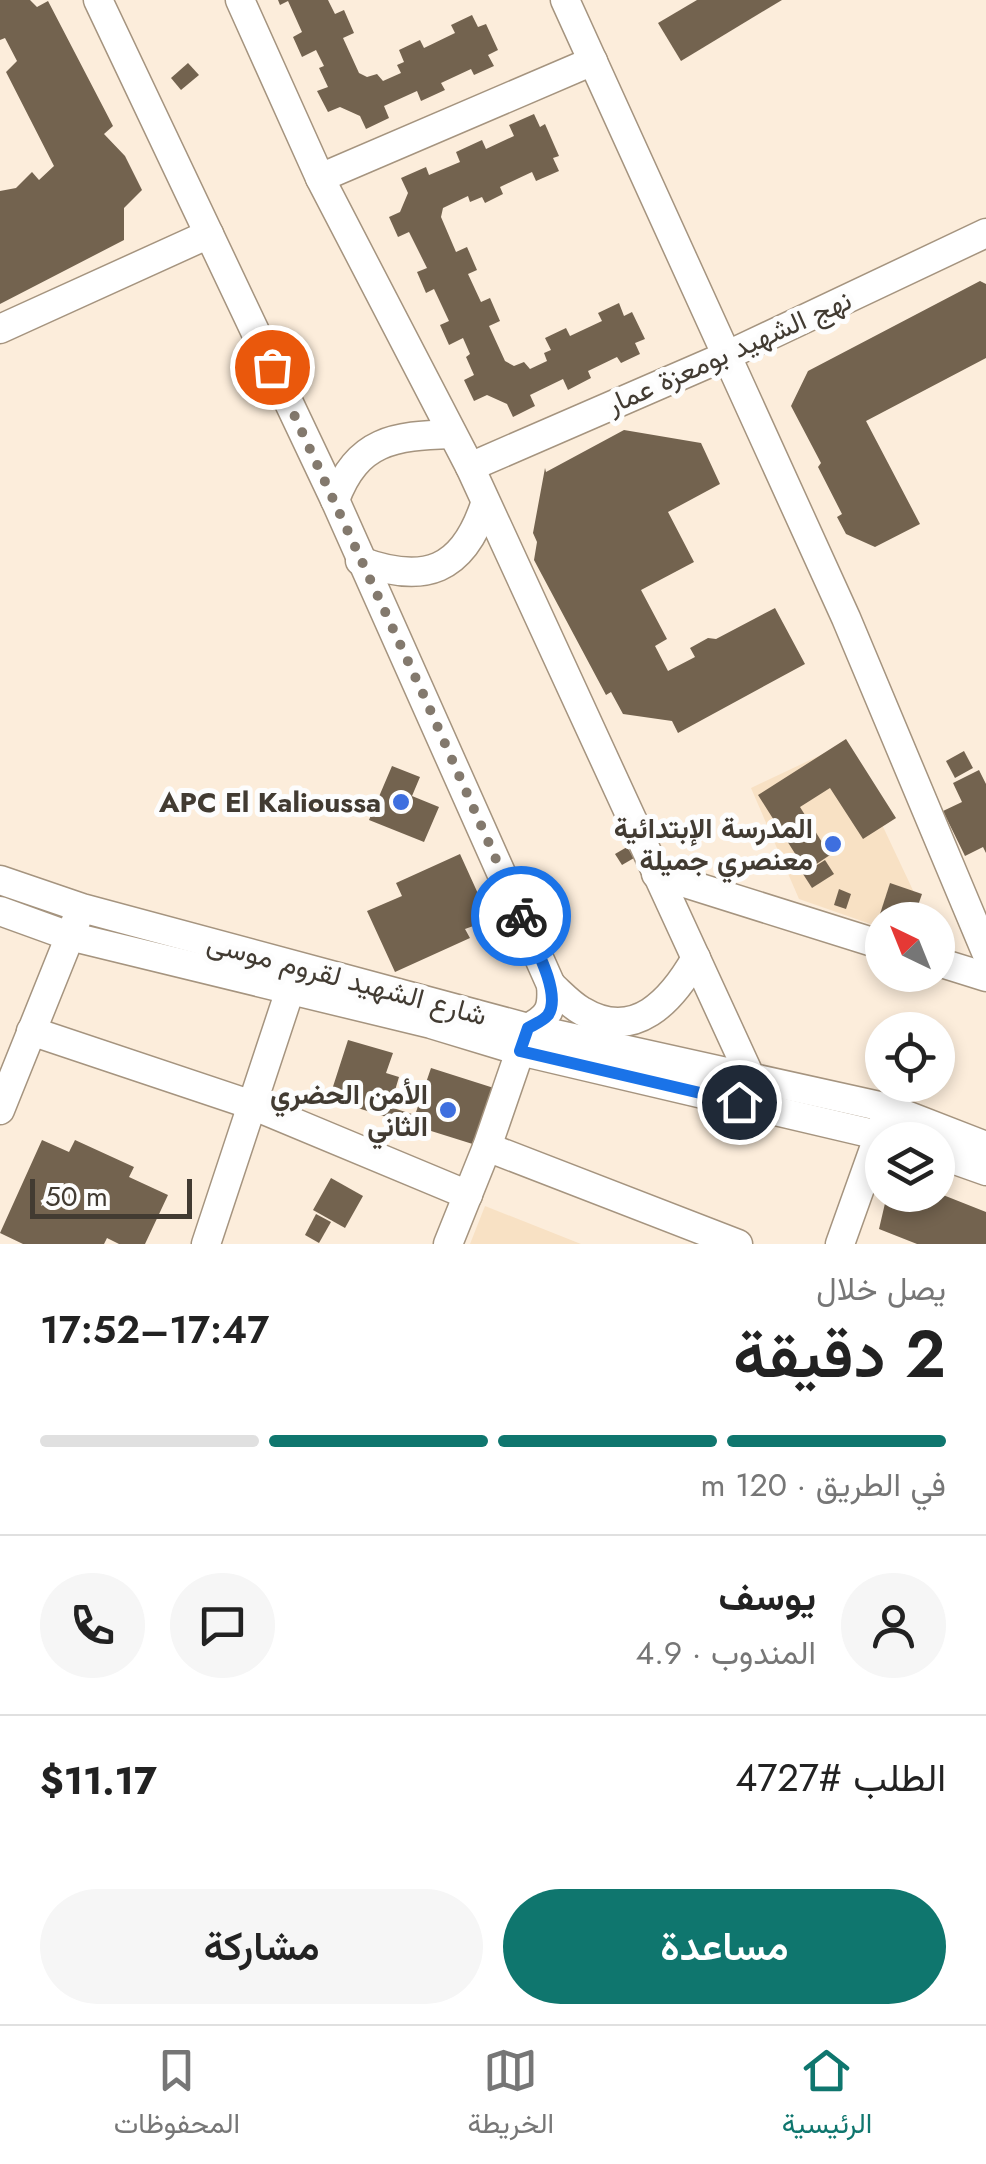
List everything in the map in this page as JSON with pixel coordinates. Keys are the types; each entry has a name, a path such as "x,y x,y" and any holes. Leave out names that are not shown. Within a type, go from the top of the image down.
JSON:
{"street":[{"path":"98,0 335,500 551,985 553,1005 546,1019 524,1039 488,1148 448,1244"},
{"path":"240,0 320,178 470,467 751,1078"},
{"path":"565,0 846,618 986,952"},
{"path":"320,178 594,61"},
{"path":"0,330 208,234"},
{"name":"نهج الشهيد بومعزة عمار","path":"470,467 728,355 986,234"},
{"path":"335,500 351,467 375,447 404,438 452,434"},
{"path":"360,560 395,572 416,574 437,568 472,540 485,504"},
{"path":"656,874 865,940"},
{"name":"شارع الشهيد لقروم موسى","path":"0,880 294,978 524,1039 868,1122"},
{"path":"0,1110 82,908"},
{"name":"شارع الشهيد لقروم موسى","path":"0,911 69,936 294,978"},
{"path":"524,1039 599,1020 633,1020 656,1010 678,989 696,958"},
{"path":"955,967 986,977"},
{"path":"206,1244 294,978"},
{"path":"551,985 580,1010 599,1020"},
{"path":"31,1031 252,1105 468,1194"},
{"name":"شارع الشهيد لقروم موسى","path":"524,1039 751,1078 875,1122"},
{"name":"شارع الشهيد لقروم موسى","path":"955,1140 986,1146"},
{"path":"488,1148 738,1244"},
{"path":"955,1160 986,1172"},
{"path":"840,1244 865,1184"}],"shaded area":[{"name":"المدرسة الإبتدائية معنصري جميلة","path":"844,744 919,902 865,902 865,922 799,899 751,788"},
{"path":"485,1206 581,1244 470,1244"}],"building":[{"path":"0,0 30,0 37,7 48,1 113,126 104,134 125,156 142,190 124,208 124,240 0,304 0,191 16,188 32,172 39,180 54,166 6,72 17,61 5,38 0,40"},
{"path":"278,0 328,0 335,14 344,10 354,33 343,38 359,73 367,77 377,74 383,81 401,73 397,65 404,62 399,50 420,40 424,48 455,33 451,25 472,15 478,27 486,24 498,50 488,55 494,66 474,75 471,69 441,83 445,90 421,101 417,91 384,106 389,118 366,129 360,116 340,107 328,112 317,91 328,87 319,68 324,66 316,50 302,57 293,37 302,32 288,1 280,5"},
{"path":"697,0 782,0 681,61 658,23"},
{"path":"188,63 199,75 181,90 171,78"},
{"path":"534,114 540,127 545,124 559,156 553,158 559,171 536,181 532,172 500,187 503,194 485,203 482,197 470,202 468,196 443,208 441,217 456,252 467,247 477,270 468,274 481,302 490,298 500,321 489,326 505,361 514,366 524,362 530,369 547,361 544,353 551,350 545,338 566,328 570,336 602,321 598,313 619,303 624,316 632,312 645,339 635,343 640,354 621,363 617,357 588,371 591,378 568,390 563,379 530,395 535,406 513,417 507,404 487,395 474,401 464,380 474,375 463,338 449,345 440,325 449,321 434,289 426,293 417,272 427,268 409,232 398,237 389,217 400,212 408,193 401,178 426,167 429,175 460,162 456,152 482,140 486,149 514,136 509,125"},
{"path":"980,281 986,284 986,358 866,421 920,524 875,547 846,534 837,517 842,514 818,467 821,463 791,406 808,371"},
{"path":"624,430 701,443 720,484 668,512 694,562 641,590 667,639 655,646 668,671 695,657 690,648 775,608 805,664 678,733 672,721 623,714 611,692 606,695 534,560 537,542 533,533 545,468 546,472"},
{"path":"846,739 896,818 863,839 830,788 800,807 830,855 806,871 758,795"},
{"path":"964,751 973,768 955,778 946,761"},
{"name":"APC El Kalioussa","path":"392,766 420,777 412,796 439,807 424,842 369,820"},
{"path":"979,770 986,784 986,853 983,847 965,856 943,811 962,802 953,783"},
{"path":"627,847 634,858 622,865 615,854"},
{"path":"460,854 490,920 465,929 470,938 395,972 367,911 402,896 396,883"},
{"path":"825,860 834,874 812,888 803,874"},
{"path":"890,883 922,894 919,902 884,902"},
{"path":"548,884 556,898 541,906 533,892"},
{"path":"839,889 851,894 846,909 834,905"},
{"path":"348,1040 393,1053 386,1073 399,1077 390,1107 415,1115 431,1068 497,1089 479,1146 329,1099"},
{"path":"42,1140 69,1152 75,1140 134,1167 129,1177 168,1195 145,1244 119,1244 107,1238 104,1244 23,1244 0,1233"},
{"path":"331,1178 363,1196 345,1228 313,1210"},
{"path":"955,1200 986,1212 986,1244 917,1244 879,1229 883,1212 955,1212"},
{"path":"316,1214 331,1222 319,1243 305,1235"}],"way so far":[{"path":"272,367 521,916"}],"place":[{"name":"APC El Kalioussa","path":"401,802"},
{"name":"المدرسة الإبتدائية معنصري جميلة","path":"833,844"},
{"name":"الأمن الحضري الثاني","path":"448,1110"}],"route":[{"path":"521,916 551,985 553,1005 546,1019 528,1028 520,1051 739,1102"}]}
